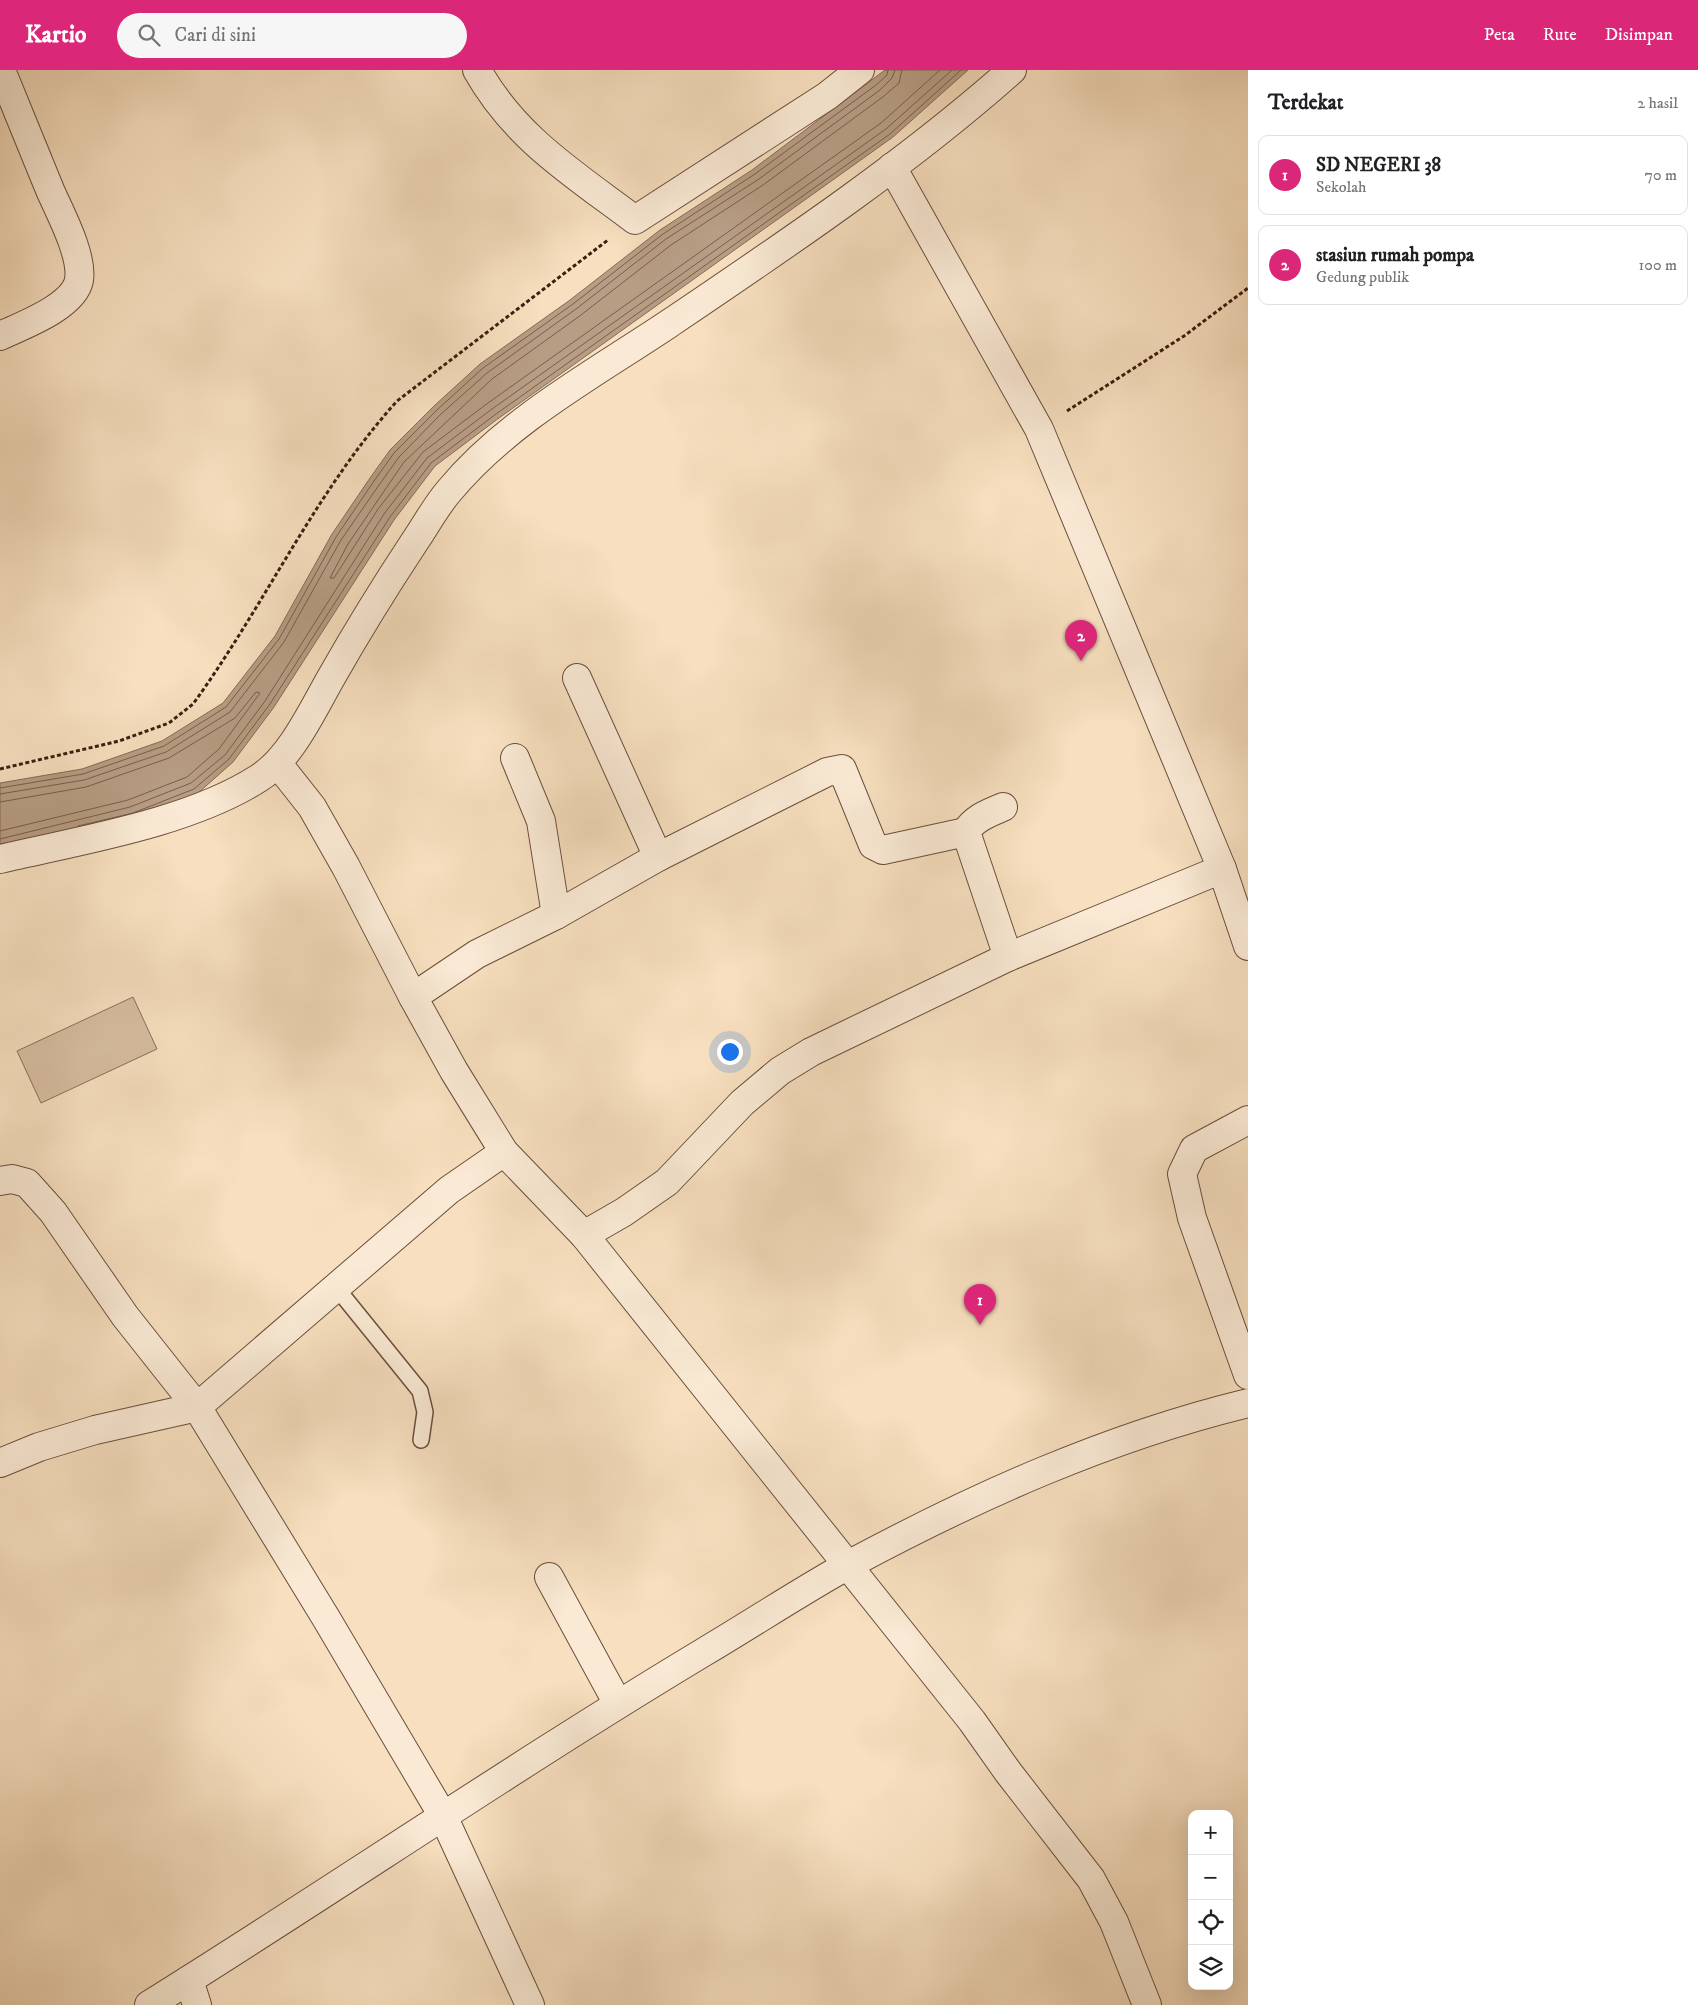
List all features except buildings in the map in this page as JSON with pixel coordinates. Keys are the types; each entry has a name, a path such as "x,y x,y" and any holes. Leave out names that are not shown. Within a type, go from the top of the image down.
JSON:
{"street":[{"path":"0,336 44,316 72,294 79,281 74,248 1,70"},
{"path":"477,70 492,97 540,149 635,220 827,96 860,70"},
{"path":"0,859 162,820 259,779 278,764 305,722 376,600 448,493 484,454 526,419 714,293 892,167 965,112 1012,70"},
{"path":"892,167 1039,429 1222,868 1248,946"},
{"path":"577,678 658,857"},
{"path":"514,758 541,821 556,914"},
{"path":"278,764 312,807 346,867 413,997 454,1071 504,1152 584,1235 972,1721 1008,1772 1091,1879 1114,1922 1147,2005"},
{"path":"413,997 477,954 556,914 658,857 827,772 842,768 873,845 878,848 883,850 966,832"},
{"path":"1003,806 970,824 966,832 1008,957"},
{"path":"584,1235 624,1212 667,1182 742,1103 780,1071 811,1052 1008,957 1222,868"},
{"path":"1248,1120 1194,1150 1182,1174 1192,1218 1248,1374"},
{"path":"0,1463 39,1447 95,1430 197,1407 449,1190 504,1152"},
{"path":"0,1181 12,1179 26,1183 53,1212 125,1316 197,1407 326,1618 442,1816 530,2005"},
{"path":"149,2005 193,1993 442,1816 618,1704 848,1565 983,1496 1054,1466 1116,1442 1248,1402"},
{"path":"549,1577 618,1704"}],"lane":[{"path":"336,1286 420,1391 425,1412 421,1440"}],"path":[{"path":"0,769 119,741 169,723 194,704 337,477 374,427 397,401 478,337 635,220"},
{"path":"1039,429 1184,336 1248,288"}],"shaded area":[{"path":"133,997 157,1049 41,1103 17,1051"}],"water":[{"path":"885,70 968,70 893,137 499,418 435,466 394,520 274,707 233,762 197,794 134,818 0,851 0,783 82,769 162,741 223,703 275,636 332,534 370,478 390,450 434,406 480,364 570,300 660,230 752,170"}],"place":[{"name":"stasiun rumah pompa","path":"1081,661"},
{"name":"SD NEGERI 38","path":"980,1325"}]}
